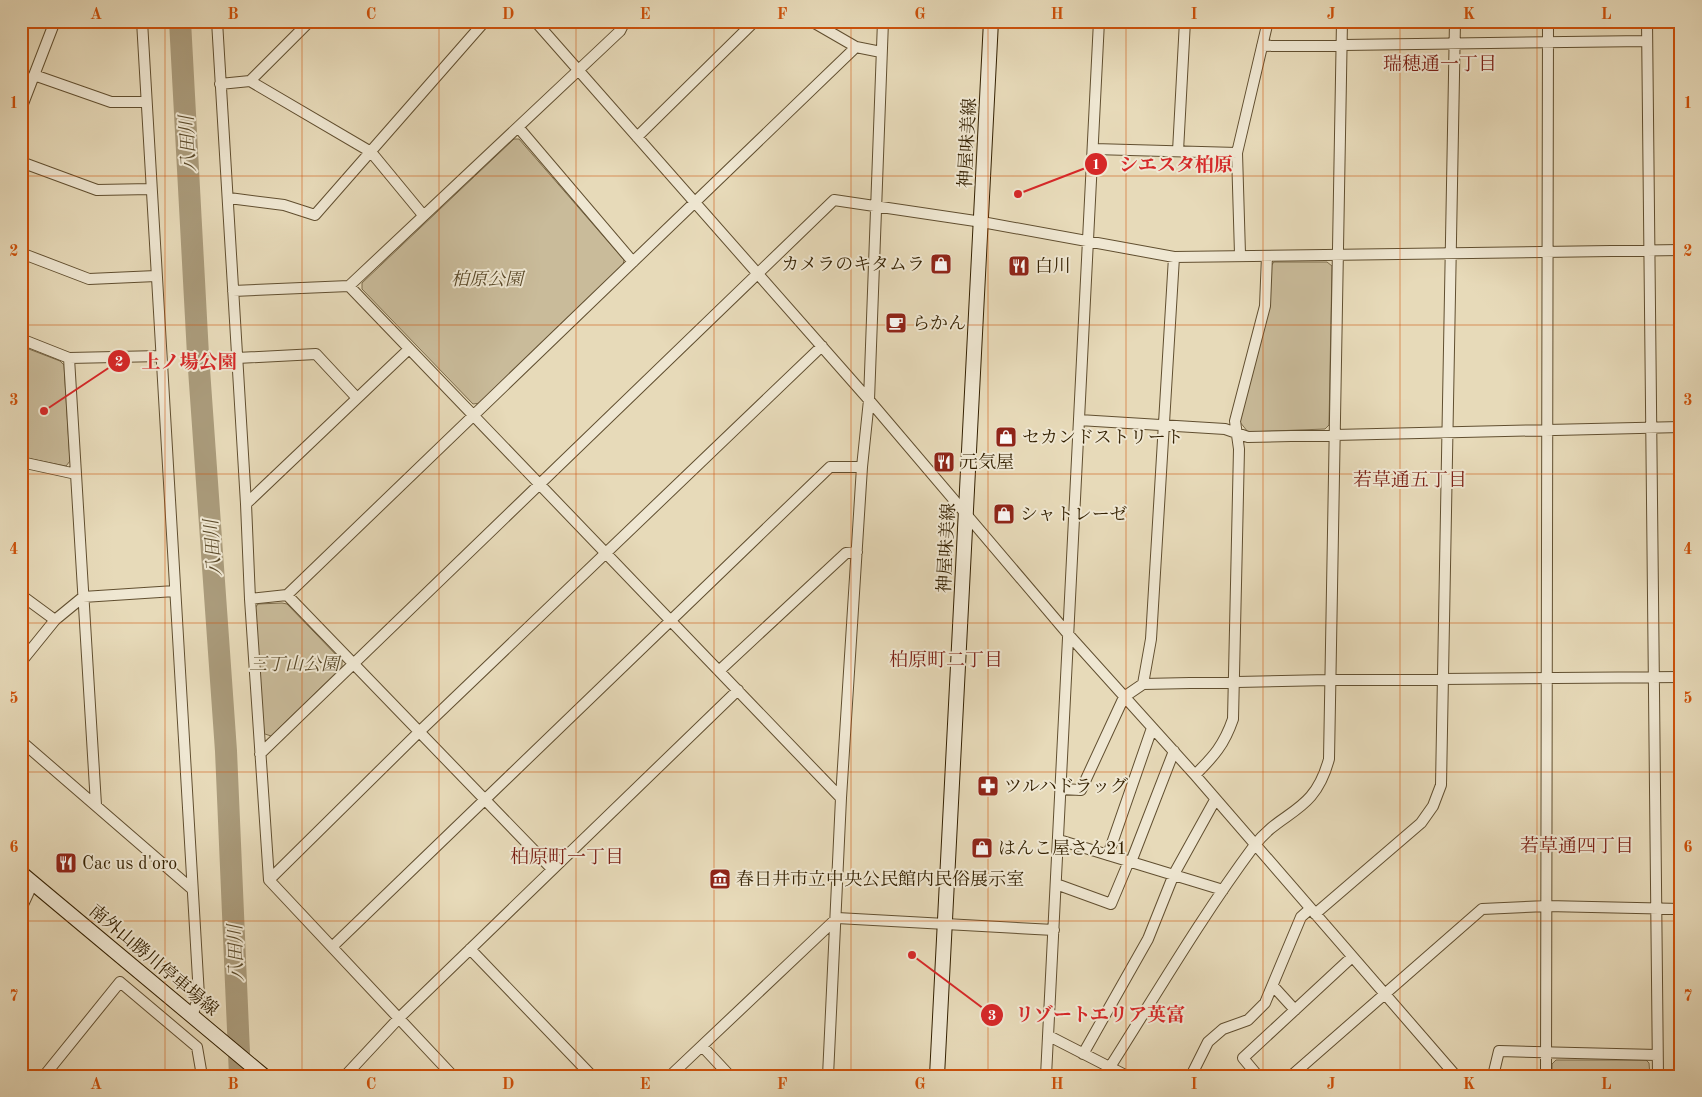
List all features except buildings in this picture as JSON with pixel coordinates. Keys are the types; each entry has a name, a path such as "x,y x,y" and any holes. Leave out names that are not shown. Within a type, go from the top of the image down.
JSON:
{"main road":[{"name":"神屋味美線","path":"937,1076 991,21"},
{"name":"南外山勝川停車場線","path":"21,873 264,1076"}],"street":[{"path":"21,109 55,21"},
{"path":"142,21 199,996 192,1016"},
{"path":"217,21 250,599 269,880 454,1076"},
{"path":"250,81 310,21"},
{"path":"228,198 284,205 315,215 485,21"},
{"path":"535,21 822,346 1068,634 1195,775 1456,1076"},
{"path":"233,291 349,286 620,31 625,21"},
{"path":"637,137 755,21"},
{"path":"811,21 856,47 881,52"},
{"path":"828,1076 837,918 841,798 862,467 869,400 883,21"},
{"path":"1046,1076 1099,21"},
{"path":"1178,151 1186,21"},
{"path":"1240,254 1237,153 1268,21"},
{"path":"1110,1067 1223,890 1255,844 1306,803 1322,781 1329,759 1342,21"},
{"path":"1191,1076 1208,1042 1223,1029 1248,1020 1266,1003 1274,987 1300,917 1312,911 1421,823 1433,806 1441,785 1454,21"},
{"path":"1546,1076 1546,252 1548,21"},
{"path":"1647,21 1658,1076"},
{"path":"1262,46 1647,41"},
{"path":"250,599 287,595 856,47"},
{"path":"34,75 111,102 146,102"},
{"path":"220,84 250,81 371,152 423,215"},
{"path":"518,127 633,262"},
{"path":"1094,149 1237,153"},
{"path":"21,162 97,190 151,189"},
{"path":"260,754 834,200 982,222 1174,257 1240,254 1267,256 1338,253 1681,250"},
{"path":"21,253 89,279 156,276"},
{"path":"1195,775 1216,754 1226,739 1233,719 1239,449 1235,421 1265,306 1267,256"},
{"path":"1143,684 1151,639 1174,257"},
{"path":"349,286 408,349 673,620 841,798"},
{"path":"21,340 69,358 161,356"},
{"path":"269,880 419,732 822,346"},
{"path":"246,504 408,349"},
{"path":"237,358 316,354 357,398"},
{"path":"69,358 96,805"},
{"path":"1079,420 1225,429 1248,437 1447,432 1547,432 1681,427"},
{"path":"21,462 76,474"},
{"path":"333,946 830,467 862,467"},
{"path":"720,670 846,553 857,552"},
{"path":"21,662 55,620 83,596 175,591"},
{"path":"21,595 55,620"},
{"path":"287,595 552,870"},
{"path":"1061,789 1081,790 1124,697 1143,684 1329,680 1681,677"},
{"path":"345,1076 399,1018 738,690"},
{"path":"1108,855 1152,728"},
{"path":"21,741 192,889"},
{"path":"1056,884 1111,904 1174,752"},
{"path":"1083,1054 1148,939 1174,874 1216,800"},
{"path":"1058,840 1223,890"},
{"path":"21,909 33,882"},
{"path":"1291,1076 1482,909 1547,906 1681,909"},
{"path":"670,1076 837,918 1054,930"},
{"path":"470,949 592,1076"},
{"path":"1258,1076 1243,1058 1352,958"},
{"path":"44,1076 120,982 197,1047 202,1076"},
{"path":"1274,987 1295,1010"},
{"path":"1049,1036 1127,1076"},
{"path":"702,1046 730,1076"},
{"path":"1493,1076 1499,1051 1657,1055"}],"green space":[{"name":"柏原公園","path":"514,139 519,139 624,260 623,265 480,403 473,404 362,289 362,283"},
{"path":"1274,262 1327,262 1332,266 1329,425 1325,429 1248,432 1239,421 1270,267"},
{"path":"21,346 60,361 64,365 70,461 66,466 21,457"},
{"name":"三丁山公園","path":"258,604 287,604 342,661 342,667 271,736 262,733 255,608"},
{"path":"1556,1060 1646,1060 1649,1063 1650,1076 1552,1076 1552,1064"}],"waterway":[{"name":"八田川","path":"180,21 198,355 226,751 240,1076"}],"place":[{"name":"シエスタ柏原","path":"1018,194"},
{"name":"カメラのキタムラ","path":"941,264"},
{"name":"白川","path":"1019,266"},
{"name":"らかん","path":"896,323"},
{"name":"上ノ場公園","path":"44,411"},
{"name":"セカンドストリート","path":"1006,437"},
{"name":"元気屋","path":"944,462"},
{"name":"シャトレーゼ","path":"1004,514"},
{"name":"ツルハドラッグ","path":"988,786"},
{"name":"はんこ屋さん21","path":"982,848"},
{"name":"Cac us d'oro","path":"66,863"},
{"name":"春日井市立中央公民館内民俗展示室","path":"720,879"},
{"name":"リゾートエリア英富","path":"912,955"}],"district":[{"name":"瑞穂通一丁目","path":"1440,63"},
{"name":"若草通五丁目","path":"1410,479"},
{"name":"柏原町二丁目","path":"946,659"},
{"name":"若草通四丁目","path":"1577,845"},
{"name":"柏原町一丁目","path":"567,856"}]}
